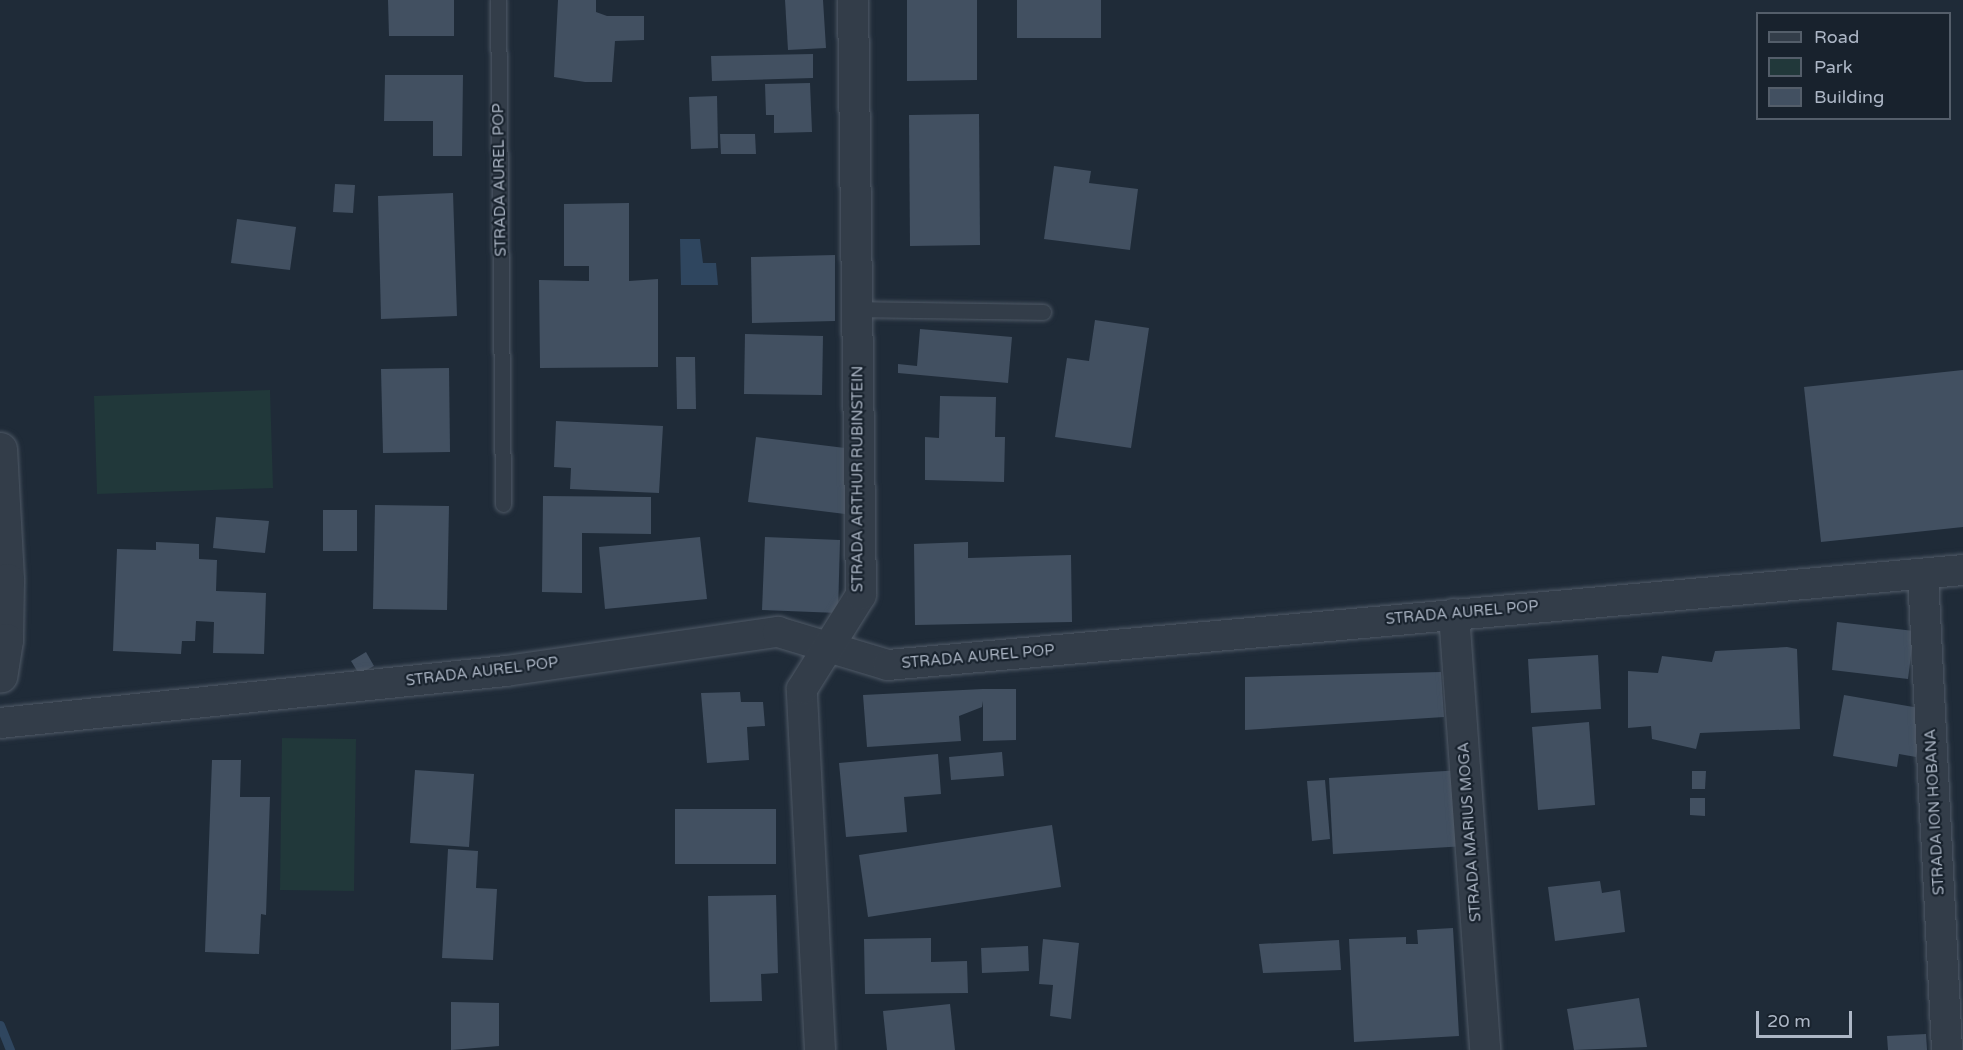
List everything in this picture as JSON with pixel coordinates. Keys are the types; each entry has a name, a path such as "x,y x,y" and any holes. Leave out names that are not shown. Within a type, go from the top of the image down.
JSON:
{"street":[{"name":"STRADA ARTHUR RUBINSTEIN","path":"820,1050 802,689 861,595 853,0"},
{"path":"0,449 7,580 6,640 0,676"},
{"name":"STRADA AUREL POP","path":"0,723 506,671 778,632 888,665 1963,570"},
{"name":"STRADA ION HOBANA","path":"1923,575 1947,1050"},
{"name":"STRADA MARIUS MOGA","path":"1454,614 1485,1050"}],"lane":[{"name":"STRADA AUREL POP","path":"498,0 503,504"},
{"path":"857,309 1042,312"}],"green space":[{"path":"270,390 273,488 97,494 94,396"},
{"path":"282,738 356,739 354,891 280,890"}],"water":[{"path":"680,239 700,239 703,263 716,263 718,285 681,285"}],"building":[{"path":"388,0 454,0 454,36 389,36"},
{"path":"558,0 596,0 596,12 607,16 644,16 644,40 615,41 612,82 585,82 554,77"},
{"path":"785,0 823,0 826,48 788,50"},
{"path":"907,0 977,0 977,80 907,81"},
{"path":"1017,0 1101,0 1101,38 1017,38"},
{"path":"813,54 813,78 712,81 711,56"},
{"path":"385,75 463,75 462,156 433,156 433,121 384,121"},
{"path":"810,83 812,132 774,133 774,115 766,115 765,84"},
{"path":"717,96 718,148 691,149 689,97"},
{"path":"979,114 980,245 910,246 909,115"},
{"path":"720,134 755,134 756,154 721,154"},
{"path":"1054,166 1091,171 1089,183 1138,189 1130,250 1044,239"},
{"path":"335,184 355,185 353,213 333,212"},
{"path":"453,193 457,316 381,319 378,196"},
{"path":"629,203 629,281 658,279 658,367 540,368 539,280 589,281 589,266 564,266 564,204"},
{"path":"237,219 296,227 290,270 231,263"},
{"path":"835,255 835,321 752,323 751,257"},
{"path":"1095,320 1149,328 1131,448 1055,437 1067,358 1089,361"},
{"path":"920,329 1012,337 1008,383 898,373 898,364 917,366"},
{"path":"745,334 823,336 822,395 744,394"},
{"path":"676,357 695,357 696,409 677,409"},
{"path":"449,368 450,452 383,453 381,369"},
{"path":"1963,370 1963,527 1821,542 1804,387"},
{"path":"940,396 996,397 995,437 1005,437 1004,482 925,480 925,437 939,438"},
{"path":"556,421 663,426 659,493 570,489 571,468 554,467"},
{"path":"756,437 853,449 845,514 748,502"},
{"path":"543,496 651,497 651,534 582,533 582,593 542,592"},
{"path":"375,505 449,506 447,610 373,609"},
{"path":"323,510 357,510 357,551 323,551"},
{"path":"216,517 269,521 265,553 213,548"},
{"path":"700,537 707,599 605,609 599,547"},
{"path":"765,537 840,540 838,613 762,610"},
{"path":"156,542 199,544 199,559 217,560 216,591 266,593 264,654 213,653 214,622 196,621 195,641 182,641 181,654 113,651 117,549 156,550"},
{"path":"968,542 968,558 1071,555 1072,622 915,625 914,544"},
{"path":"1837,622 1914,631 1908,679 1832,670"},
{"path":"1787,647 1797,649 1800,729 1700,733 1696,749 1652,739 1651,726 1628,728 1628,671 1658,673 1662,656 1712,662 1715,651"},
{"path":"366,652 374,666 359,674 351,661"},
{"path":"1598,655 1601,709 1531,713 1528,659"},
{"path":"1441,672 1444,717 1245,730 1245,677"},
{"path":"1016,689 1016,740 983,741 983,701 982,707 959,716 961,741 867,747 863,695"},
{"path":"740,692 741,702 763,702 765,726 747,727 749,760 707,763 701,693"},
{"path":"1844,695 1925,709 1916,757 1899,754 1897,767 1833,756"},
{"path":"1589,722 1595,805 1538,810 1532,727"},
{"path":"1002,752 1004,776 951,780 949,757"},
{"path":"938,754 941,794 904,797 907,832 846,837 839,763"},
{"path":"212,760 241,760 240,797 270,797 266,915 261,914 259,954 205,952"},
{"path":"415,770 474,774 469,847 410,843"},
{"path":"1462,770 1466,846 1333,854 1329,778"},
{"path":"1692,771 1706,771 1705,789 1692,789"},
{"path":"1325,780 1330,839 1312,841 1307,781"},
{"path":"1690,798 1705,798 1705,816 1690,815"},
{"path":"675,809 776,809 776,864 675,864"},
{"path":"1052,825 1061,887 868,917 859,855"},
{"path":"448,849 478,851 476,888 497,889 493,960 442,958"},
{"path":"1600,881 1602,893 1620,890 1625,932 1555,941 1548,887"},
{"path":"776,895 778,973 761,974 762,1001 710,1002 708,896"},
{"path":"1453,928 1459,1036 1354,1042 1349,939 1406,937 1406,944 1418,944 1417,930"},
{"path":"931,938 931,962 967,961 968,993 865,994 864,939"},
{"path":"1043,939 1079,943 1071,1019 1050,1016 1053,985 1039,984"},
{"path":"1339,940 1341,970 1263,973 1259,944"},
{"path":"1028,946 1029,971 982,973 981,948"},
{"path":"1639,998 1647,1047 1574,1050 1567,1009"},
{"path":"451,1002 499,1003 499,1046 451,1050"},
{"path":"950,1004 955,1050 887,1050 883,1011"},
{"path":"1926,1034 1927,1050 1888,1050 1887,1036"}],"waterway":[{"path":"0,1025 10,1050"}]}
